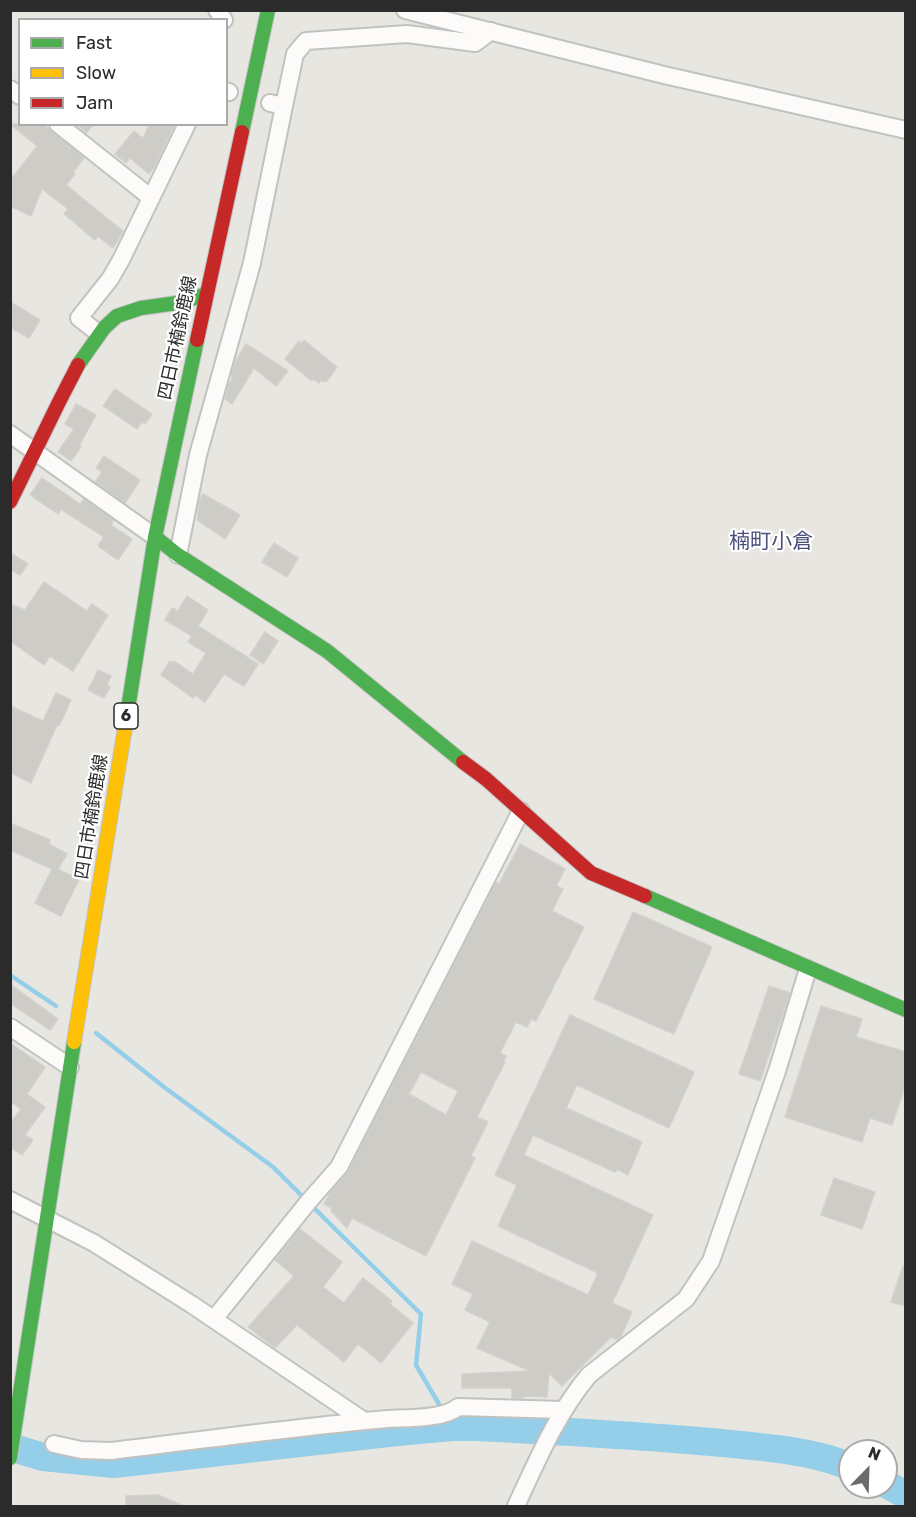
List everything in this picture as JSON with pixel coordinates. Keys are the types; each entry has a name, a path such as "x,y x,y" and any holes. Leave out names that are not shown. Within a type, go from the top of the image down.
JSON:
{"main road":[{"name":"四日市楠鈴鹿線","path":"10,1458 155,537 268,10"},
{"path":"10,502 66,389 98,333 109,321 120,314 187,301 206,294"},
{"path":"155,537 178,555 327,651 486,779 591,873 906,1010"}],"street":[{"path":"405,10 664,75 906,130"},
{"path":"178,555 198,455 252,263 277,105 295,54 306,41 406,34 475,43 491,31"},
{"path":"61,126 150,196"},
{"path":"98,333 80,318 116,270 185,126"},
{"path":"10,434 155,537"},
{"path":"214,1319 306,1204 339,1167 520,811"},
{"path":"516,1506 544,1447 577,1390 589,1375 686,1299 711,1261 777,1071 808,969"},
{"path":"10,1027 70,1067"},
{"path":"10,1200 94,1243 214,1319 364,1421"},
{"path":"54,1444 81,1450 111,1451 444,1413 458,1407 562,1414"}],"building":[{"path":"10,124 45,126 84,158 66,185 123,231 113,248 98,236 95,240 64,214 68,209 42,189 31,216 10,206 10,181 37,146"},
{"path":"79,126 92,126 86,133"},
{"path":"149,126 174,126 149,174 130,158 126,163 115,154 134,131 143,138"},
{"path":"10,302 40,320 29,338 10,327"},
{"path":"304,340 337,367 327,381 321,380 319,383 313,379 312,381 285,359 299,341 301,344"},
{"path":"246,344 288,371 276,386 254,368 232,404 225,399 233,377 231,376 235,362"},
{"path":"115,389 152,414 145,424 142,422 137,429 103,406"},
{"path":"76,404 96,415 79,446 81,447 71,461 58,452 74,429 65,424"},
{"path":"104,456 140,480 125,503 95,482 102,472 96,468"},
{"path":"42,478 80,504 84,499 114,520 111,525 132,539 118,560 98,546 104,537 61,509 58,514 30,495"},
{"path":"203,494 240,515 225,539 197,520"},
{"path":"274,543 298,558 287,577 262,562"},
{"path":"10,553 28,564 20,575 10,569"},
{"path":"44,582 87,611 92,604 108,615 73,671 50,656 44,665 10,641 10,604 25,610"},
{"path":"187,596 208,610 198,626 258,664 244,686 224,674 205,702 195,695 193,698 161,675 170,661 173,663 174,661 193,674 206,653 188,642 192,636 165,620 172,608 178,611"},
{"path":"265,632 278,641 263,664 250,655"},
{"path":"98,670 111,676 107,685 110,687 104,698 88,690"},
{"path":"56,693 71,700 31,783 10,772 10,706 43,721"},
{"path":"10,823 50,840 49,844 67,854 58,869 79,880 61,916 35,903 52,869 10,850"},
{"path":"520,844 565,869 556,886 563,889 552,911 584,927 536,1021 531,1019 527,1027 516,1022 500,1053 506,1056 503,1061 505,1062 477,1117 488,1122 471,1156 475,1158 426,1256 352,1218 347,1228 331,1211 332,1208 324,1204 348,1172 496,882 499,884","holes":["421,1072 458,1091 446,1115 409,1094"]},
{"path":"633,912 712,947 674,1034 594,999"},
{"path":"10,984 58,1019 50,1030 10,1003"},
{"path":"769,986 790,993 760,1081 739,1074"},
{"path":"821,1006 862,1019 856,1037 906,1052 906,1083 892,1125 870,1118 862,1142 785,1117"},
{"path":"570,1015 694,1072 669,1128 577,1085 566,1108 642,1142 628,1175 617,1169 615,1172 533,1135 524,1155 653,1215 612,1303 632,1312 621,1336 617,1340 611,1337 562,1386 549,1373 547,1397 512,1398 512,1388 462,1388 462,1374 530,1371 477,1348 490,1322 465,1310 473,1294 452,1284 472,1241 588,1295 598,1273 498,1226 517,1185 495,1175"},
{"path":"10,1043 45,1067 27,1094 45,1107 25,1135 33,1140 22,1155 10,1147 10,1124 21,1109 10,1101"},
{"path":"834,1178 875,1192 862,1229 821,1215"},
{"path":"300,1229 342,1262 323,1287 344,1303 363,1278 392,1301 390,1304 413,1323 381,1363 358,1344 344,1362 297,1325 275,1348 248,1327 294,1276 275,1260"},
{"path":"903,1266 906,1267 906,1306 891,1302"},
{"path":"158,1495 184,1506 126,1506 126,1496"}],"waterway":[{"path":"10,975 56,1006"},
{"path":"96,1033 164,1087 273,1167 305,1199"},
{"path":"311,1205 421,1314 416,1365 443,1411"},
{"path":"447,1418 452,1427"},
{"path":"10,1447 43,1457 114,1464 397,1432 479,1427 653,1437 764,1447 819,1456 838,1462"},
{"path":"898,1491 906,1495"}],"traffic: fast":[{"path":"242,132 268,10"},
{"path":"78,365 104,328 117,316 141,308 184,302 206,294"},
{"path":"127,715 155,537 197,340"},
{"path":"155,537 178,555 327,651 463,762"},
{"path":"645,896 906,1010"},
{"path":"10,1458 74,1042"}],"traffic: slow":[{"path":"74,1042 127,715"}],"traffic: jam":[{"path":"197,340 242,132"},
{"path":"10,502 78,365"},
{"path":"463,762 486,779 591,873 645,896"}],"district":[{"name":"楠町小倉","path":"771,542"}]}
